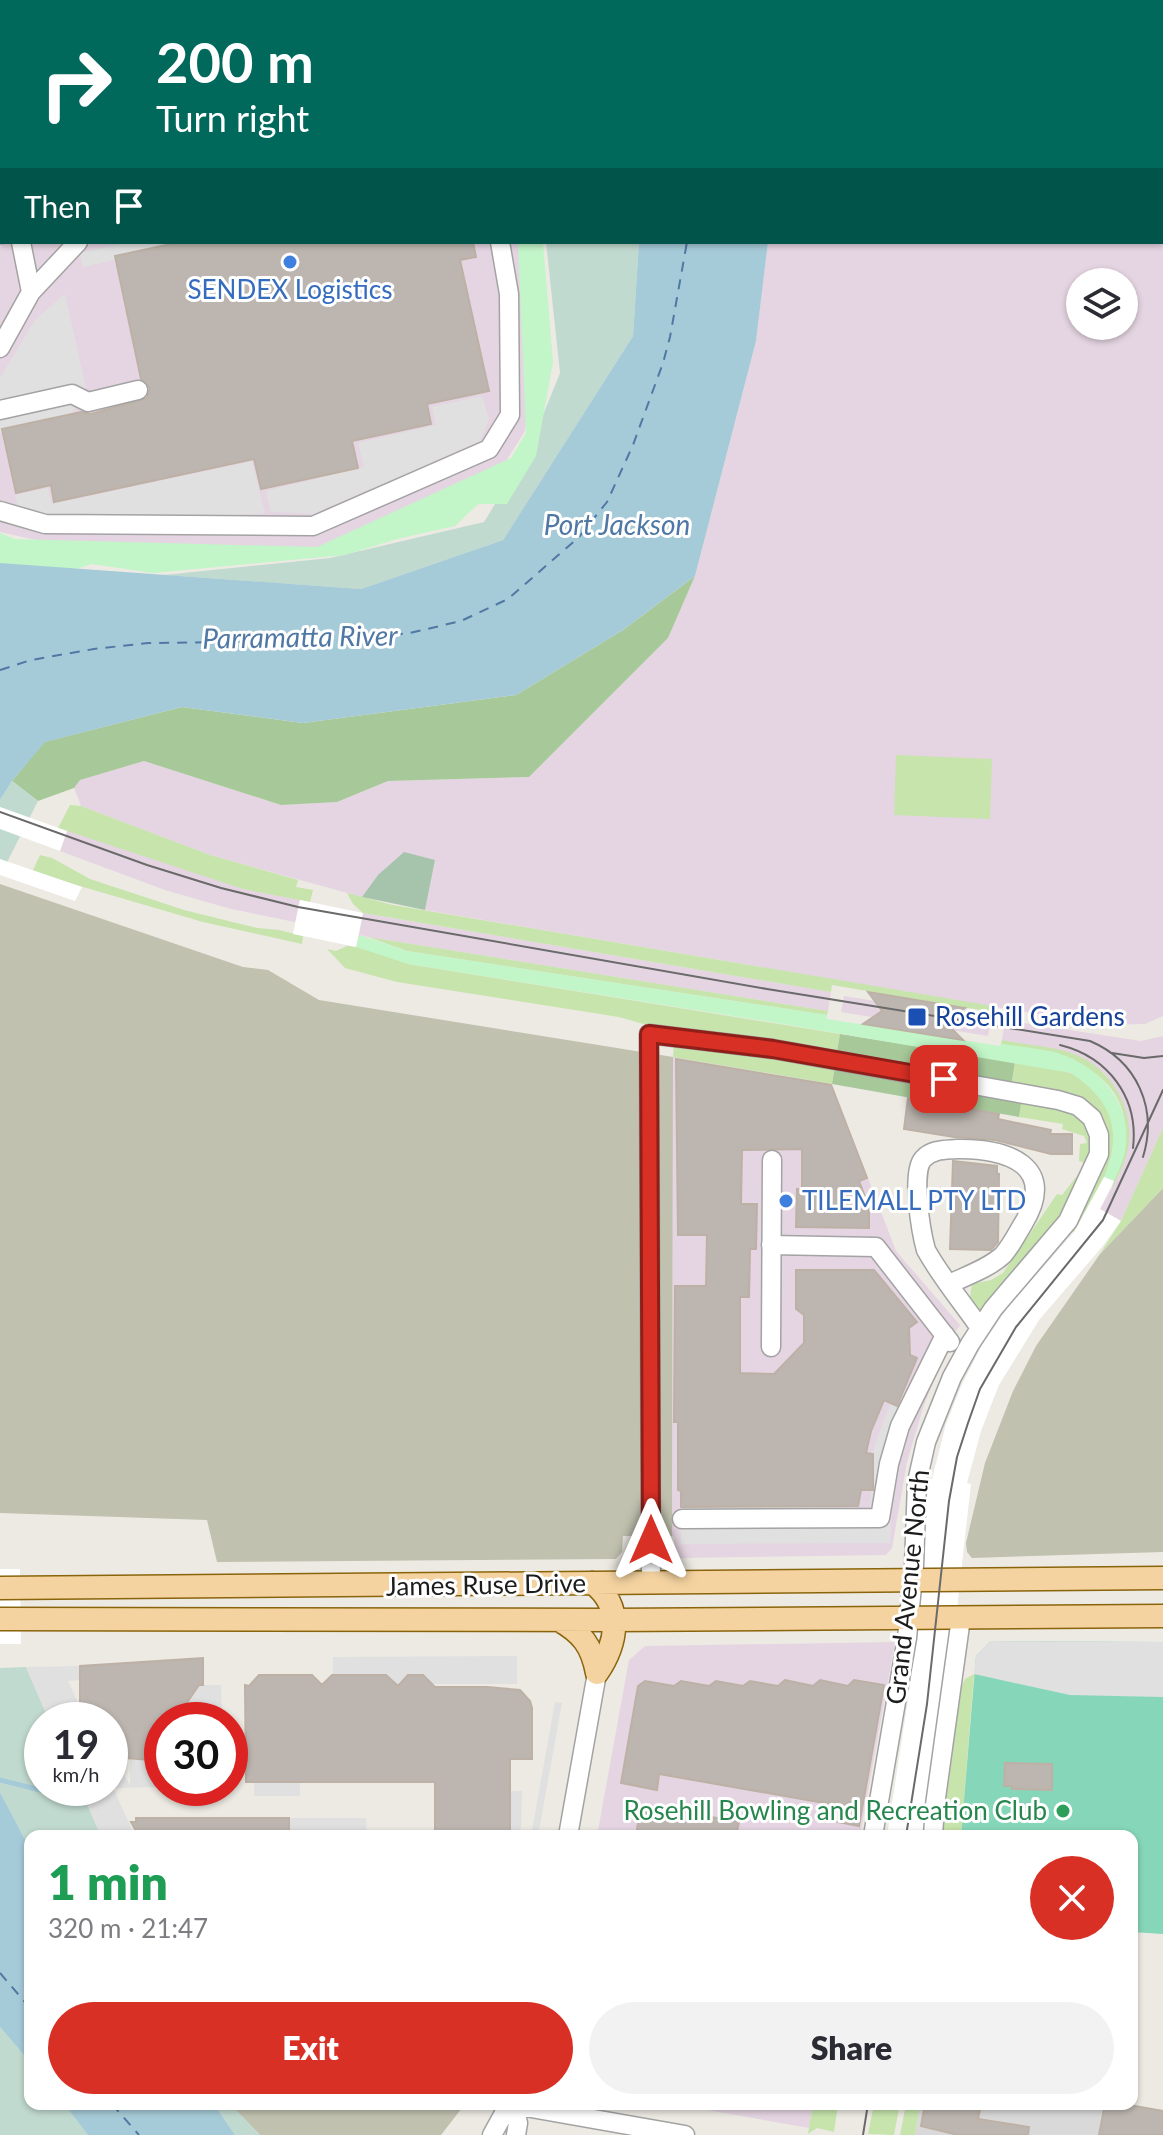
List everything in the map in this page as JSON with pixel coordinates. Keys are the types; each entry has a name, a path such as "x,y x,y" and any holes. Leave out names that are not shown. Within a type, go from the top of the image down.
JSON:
{"main road":[{"name":"James Ruse Drive","path":"0,1588 1163,1578"},
{"path":"593,1583 610,1602 614,1620 608,1655 597,1673"},
{"name":"James Ruse Drive","path":"0,1619 614,1620 1163,1616"},
{"path":"559,1620 581,1635 589,1645 597,1673"}],"street":[{"path":"21,244 31,292"},
{"path":"0,348 31,292 76,244"},
{"path":"0,511 45,524 313,526 489,449 510,415 509,294 500,244"},
{"path":"0,410 72,394 88,402 138,390"},
{"name":"Grand Avenue North","path":"651,1584 649,1034 773,1049 1068,1102 1085,1111 1099,1135 1099,1154 1083,1194 1060,1233 980,1328 962,1357 920,1462 901,1681 874,1830"},
{"path":"949,1284 1002,1255 1031,1212 1036,1191 1033,1176 1010,1155 971,1149 939,1150 923,1159 919,1166 917,1183 923,1239 930,1258 980,1328"},
{"path":"771,1347 772,1160"},
{"path":"771,1245 876,1247 962,1357"},
{"path":"682,1519 880,1518 889,1464 900,1426 945,1335"},
{"name":"Grand Avenue North","path":"933,1830 961,1618"},
{"path":"569,1830 597,1673"},
{"path":"492,2135 508,2110"},
{"path":"515,2110 518,2123 516,2135"},
{"path":"542,2110 685,2135"}],"shaded area":[{"path":"0,244 521,244 533,354 525,431 501,469 318,549 76,549 0,532"},
{"path":"120,244 183,244 83,267 80,253"},
{"path":"546,244 639,244 633,336 503,540 361,589 164,575 330,558 484,522 531,445 560,373"},
{"path":"768,244 1163,244 1163,1016 1145,1024 1102,1025 425,910 435,860 378,875 362,897 210,855 81,806 74,788 79,780 144,761 281,805 337,802 388,781 529,777 668,638 695,576 756,341"},
{"path":"65,294 86,388 70,418 0,433 0,378 35,320"},
{"path":"482,396 489,419 480,441 313,514 271,512 266,491 364,467 358,443 436,425 432,407"},
{"path":"252,461 265,513 157,521 51,516 19,510 15,495 48,488 52,504"},
{"path":"12,781 38,801 0,876 0,800"},
{"path":"67,831 243,889 300,900 295,922 231,909 165,890 60,851"},
{"path":"0,884 243,967 268,970 319,1000 673,1057 672,1536 623,1536 622,1552 616,1559 217,1562 207,1520 0,1513"},
{"path":"363,913 831,992 828,1011 368,937 359,935"},
{"path":"844,996 991,1020 988,1036 841,1012"},
{"path":"1005,1020 1141,1041 1163,1036 1163,1128 1121,1221 1100,1209 1120,1173 1126,1113 1116,1089 1104,1073 1074,1054 1002,1040"},
{"path":"673,1057 832,1084 896,1251 960,1325 947,1346 923,1408 907,1462 892,1548 886,1555 679,1558 675,1551 672,1536"},
{"path":"1163,1188 1163,1552 972,1558 967,1552 966,1543 985,1463 1013,1391 1036,1346 1100,1254"},
{"path":"926,1352 939,1360 913,1421 900,1465 890,1543 681,1544 680,1506 870,1508 874,1447 891,1402 903,1406"},
{"path":"991,1641 1163,1642 1163,1697 1070,1695 974,1674 976,1656"},
{"path":"895,1642 861,1830 598,1830 629,1660 645,1646"},
{"path":"517,1656 517,1684 333,1684 333,1657"},
{"path":"80,1666 80,1680 68,1681 78,1702 41,1702 26,1667"},
{"path":"26,1667 41,1702 24,1702 24,1806 88,1806 98,1830 24,1830 24,1838 0,1792 0,1668"},
{"path":"199,1685 221,1685 221,1702 187,1702"},
{"path":"555,1702 562,1703 539,1830 532,1830"},
{"path":"130,1760 144,1760 144,1787 128,1788"},
{"path":"300,1782 300,1796 254,1796 254,1783"},
{"path":"507,1791 522,1791 520,1830 501,1830"},
{"path":"88,1806 121,1806 132,1830 98,1830"},
{"path":"289,1818 366,1818 367,1830 289,1830"},
{"path":"0,2027 24,2055 24,2110 69,2110 88,2135 0,2135"},
{"path":"1138,2107 1163,2111 1163,2135 915,2135 919,2110 1138,2110"},
{"path":"218,2110 236,2110 260,2135 235,2135"},
{"path":"236,2110 460,2110 441,2135 260,2135"},
{"path":"707,2110 812,2110 809,2128"}],"green space":[{"path":"518,244 543,244 553,362 536,456 507,504 478,504 455,526 345,555 153,573 92,564 66,572 0,570 0,533 15,539 317,547 511,458 526,433"},
{"path":"695,576 668,638 529,777 388,781 337,802 281,805 144,761 80,780 74,788 38,801 12,781 44,742 182,707 303,723 516,695 623,630"},
{"path":"896,755 992,759 990,819 894,815"},
{"path":"70,805 81,806 210,855 298,880 296,887 313,890 310,902 243,889 58,828"},
{"path":"404,852 435,860 425,910 362,897 378,875"},
{"path":"40,855 52,858 90,879 184,910 303,936 302,944 203,922 32,872"},
{"path":"347,893 393,905 993,1006 992,1012 832,985 831,992 363,913"},
{"path":"359,935 407,951 827,1015 827,1019 1000,1046 1050,1051 1081,1063 1106,1084 1116,1098 1126,1128 1123,1159 1114,1181 1104,1177 1113,1145 1110,1118 1096,1094 1071,1073 408,964 356,947"},
{"path":"368,937 828,1011 827,1015 407,951"},
{"path":"347,946 366,948 408,964 840,1034 836,1057 654,1027 619,1017 397,982 345,968 327,949 336,951"},
{"path":"840,1034 1015,1062 1011,1087 836,1057"},
{"path":"1002,1040 1074,1054 1088,1061 1110,1080 1124,1105 1129,1134 1127,1154 1112,1189 1126,1143 1124,1117 1116,1096 1104,1080 1087,1068 1046,1052 1001,1044"},
{"path":"674,1043 835,1066 832,1084 673,1057"},
{"path":"1015,1062 1074,1075 1096,1093 1109,1113 1113,1148 1109,1166 1074,1232 1069,1229 1100,1120 1011,1087"},
{"path":"835,1066 1022,1098 1019,1117 832,1084"},
{"path":"1022,1098 1080,1114 1094,1138 1088,1164 1079,1161 1080,1144 1087,1143 1084,1136 1062,1129 1063,1124 1019,1117"},
{"path":"1163,1128 1163,1188 1100,1254 1121,1221"},
{"path":"1080,1172 1084,1173 1073,1201 1003,1291 979,1313 969,1304 972,1284 991,1280 1003,1273 1057,1194 1062,1195"},
{"name":"Rosehill Bowling and Recreation Club","path":"991,1641 1163,1642 1163,1934 1138,1932 1138,1830 962,1830 976,1656"},
{"path":"974,1674 961,1830 944,1830 943,1806 959,1693 965,1679"},
{"path":"812,2110 837,2110 834,2132 817,2128 808,2134"},
{"path":"873,2110 899,2110 894,2135 868,2134"},
{"path":"905,2110 919,2110 915,2135 900,2135"}],"water":[{"name":"Port Jackson","path":"639,244 768,244 756,341 695,576 623,630 516,695 303,723 182,707 45,742 0,800 0,563 361,589 503,540 633,336"},
{"path":"0,1792 24,1838 24,2055 0,2027"},
{"path":"69,2110 218,2110 235,2135 88,2135"}],"pier":[{"path":"0,807 67,831 60,851 0,829"},
{"path":"0,859 82,887 75,901 0,875"},
{"path":"300,900 363,913 356,947 293,934"},
{"path":"1104,1177 1114,1181 1100,1209 1121,1221 1039,1320 999,1385 981,1431 967,1483 971,1484 952,1653 923,1830 888,1830 909,1693 914,1649 909,1648 928,1479 932,1479 946,1424 962,1384 982,1345 1009,1306 1074,1232"},
{"path":"0,1569 20,1569 21,1644 0,1644"}],"building":[{"path":"171,244 473,244 476,257 460,260 489,391 427,404 431,424 352,441 358,468 261,489 254,459 54,502 51,485 16,493 2,429 81,412 91,414 147,398 150,388 141,379 115,256"},
{"path":"868,992 965,1008 945,1022 963,1040 863,1024 882,1011"},
{"path":"676,1059 831,1085 867,1178 859,1181 869,1207 869,1228 796,1227 797,1189 802,1190 802,1149 742,1150 741,1204 757,1204 756,1249 750,1249 749,1297 740,1297 740,1373 774,1374 804,1343 804,1315 796,1309 796,1270 874,1270 917,1322 909,1328 910,1355 917,1358 897,1406 884,1400 871,1431 866,1453 873,1454 873,1490 861,1490 858,1506 681,1507 678,1422 674,1422 675,1286 706,1286 707,1235 678,1235"},
{"path":"908,1098 999,1114 998,1119 1051,1130 1050,1134 1072,1134 1072,1154 1051,1154 995,1140 904,1129"},
{"path":"953,1161 997,1166 998,1242 991,1250 950,1249"},
{"path":"203,1658 203,1685 199,1685 187,1702 144,1702 144,1759 128,1758 128,1702 80,1702 80,1666"},
{"path":"259,1675 312,1675 322,1685 332,1675 386,1675 398,1686 408,1675 423,1675 435,1687 520,1690 532,1708 532,1759 510,1759 510,1830 435,1830 435,1782 248,1782 248,1702 245,1702 245,1685 249,1686"},
{"path":"785,1680 813,1686 820,1680 848,1686 854,1680 884,1685 859,1826 822,1819 824,1803 659,1774 657,1790 621,1783 638,1686 645,1681 674,1686 681,1681 709,1686 716,1681 743,1686 750,1681 778,1686"},
{"path":"1005,1763 1052,1764 1052,1790 1004,1786"},
{"path":"646,1805 739,1822 737,1830 637,1830 640,1810"},
{"path":"136,1818 289,1818 289,1830 136,1830 131,1822 136,1822"},
{"path":"1138,2107 1163,2111 1163,2135 1099,2135 1104,2110 1138,2110"},
{"path":"924,2110 980,2110 978,2119 1029,2127 1028,2135 958,2135 921,2126"}],"waterway":[{"path":"0,1780 24,1786"}],"ferry route":[{"path":"0,670 31,660 148,643 329,641 410,633 461,621 508,599 579,537 607,502 633,445 663,363 687,244"},
{"path":"0,1973 24,2001"},
{"path":"117,2110 139,2135"}],"tram line":[{"path":"0,812 147,865 298,907 767,989 1090,1041 1120,1061 1140,1088 1148,1121 1143,1157"},
{"path":"1060,1045 1092,1059 1117,1082 1131,1112 1133,1148"},
{"path":"1112,1053 1144,1058 1163,1056"},
{"path":"907,1830 927,1704 949,1501 957,1457 968,1423 980,1389 1016,1327 1103,1220 1163,1090"},
{"path":"863,2135 867,2110"}],"place":[{"name":"SENDEX Logistics","path":"290,262"},
{"name":"Rosehill Gardens","path":"917,1017"},
{"name":"TILEMALL PTY LTD","path":"786,1201"},
{"name":"Rosehill Bowling and Recreation Club","path":"1063,1811"}],"route":[{"path":"651,1540 649,1034 773,1049 944,1079"}],"water label":[{"name":"Parramatta River","path":"300,637"}]}
